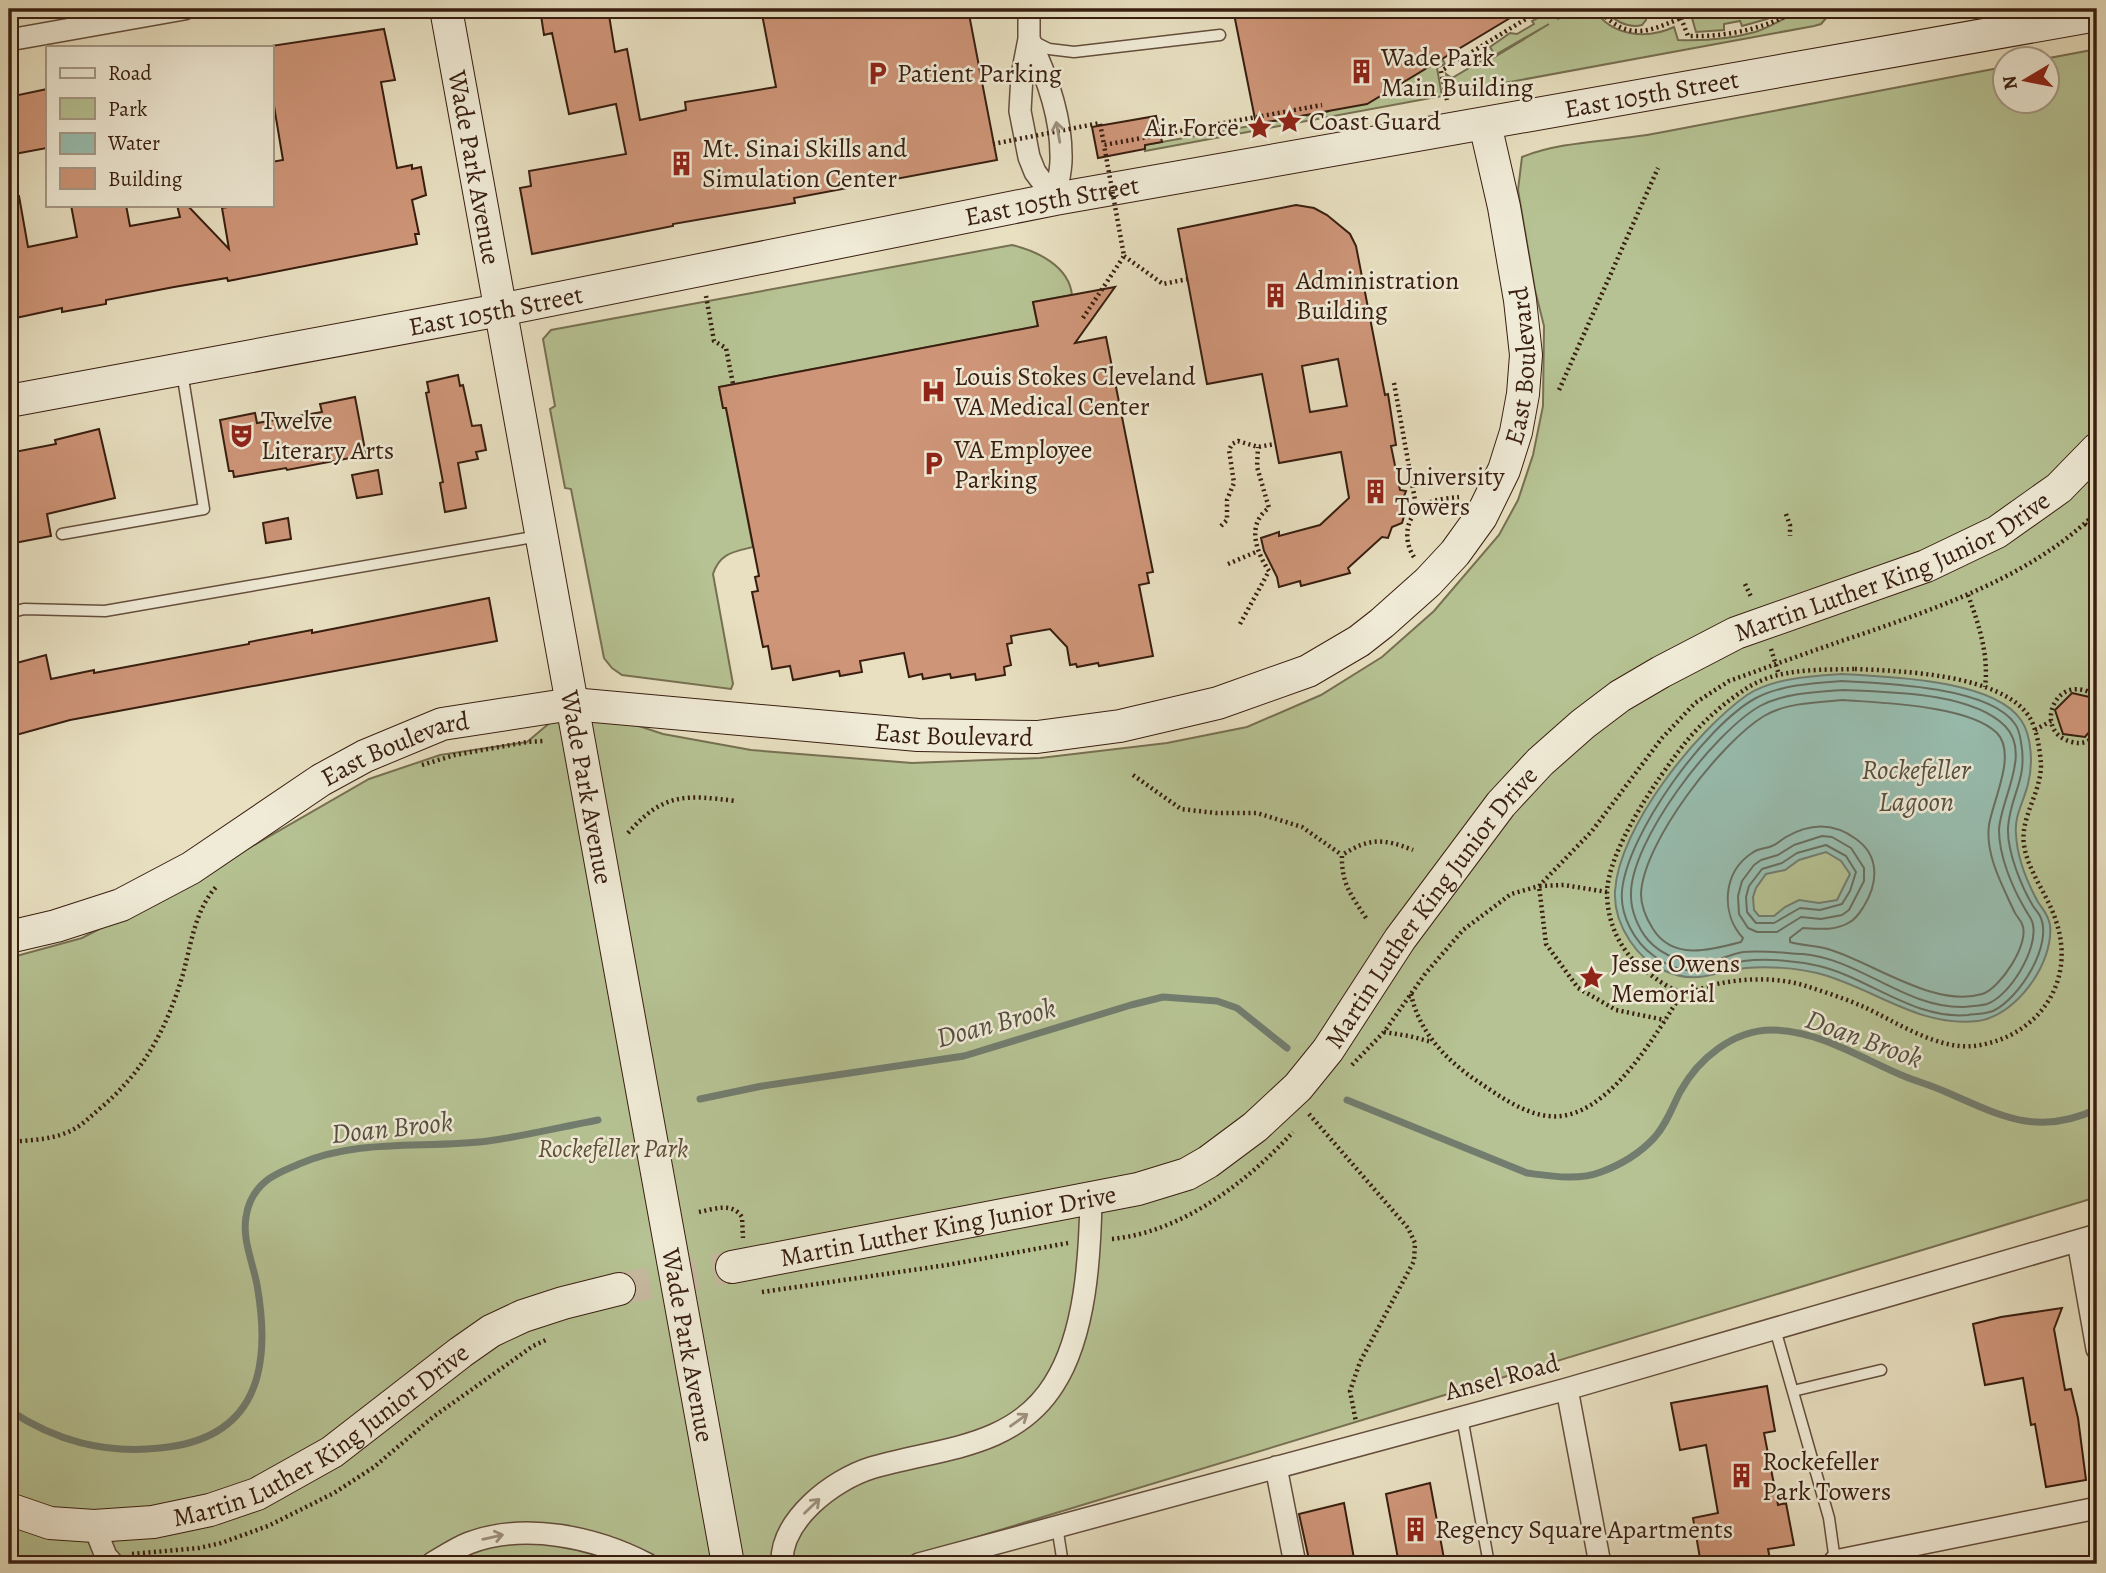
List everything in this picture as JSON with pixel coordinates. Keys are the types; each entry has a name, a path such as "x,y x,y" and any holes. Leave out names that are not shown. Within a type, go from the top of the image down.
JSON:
{"main road":[{"name":"Wade Park Avenue","path":"446,9 728,1564"},
{"name":"East 105th Street","path":"9,401 500,310 1055,199 2097,15"},
{"name":"East Boulevard","path":"9,937 56,926 121,905 191,867 321,780 365,756 442,724 572,704 918,734 1037,737 1120,726 1230,700 1308,671 1359,641 1407,603 1455,554 1481,517 1504,470 1516,432 1526,355 1520,300 1504,207 1485,124"},
{"name":"Martin Luther King Junior Drive","path":"737,1253 1091,1198 1150,1186 1187,1174 1232,1146 1298,1087 1328,1050 1400,939 1501,804 1540,762 1592,717 1661,672 1736,633 1926,566 1961,551 2029,511 2059,488 2097,449"},
{"name":"Martin Luther King Junior Drive","path":"9,1509 50,1523 94,1526 153,1522 210,1510 257,1494 332,1452 491,1331 523,1316 619,1289"}],"street":[{"path":"9,40 184,9"},
{"path":"1028,9 1029,39 1022,75 1020,111 1028,157 1035,172 1055,199"},
{"path":"1029,39 1053,102 1061,152 1055,199"},
{"path":"782,1564 786,1541 797,1522 826,1493 847,1478 871,1468 949,1451 976,1441 1015,1424 1043,1400 1059,1373 1078,1321 1090,1241 1091,1198"},
{"path":"2088,1238 2097,1349"},
{"name":"Ansel Road","path":"919,1564 1567,1389 2088,1238"},
{"path":"1567,1389 1600,1564"},
{"path":"1276,1467 1295,1564"},
{"path":"1835,1561 2097,1508"},
{"path":"94,1526 106,1556 113,1564"},
{"path":"431,1564 469,1543 523,1533 589,1543 647,1564"}],"lane":[{"path":"1029,39 1049,49 1074,52 1220,35"},
{"path":"62,534 204,509 181,369"},
{"path":"9,613 24,610 105,611 542,536"},
{"path":"1775,1329 1829,1518 1835,1561"},
{"path":"1793,1391 1881,1370"},
{"path":"1462,1417 1489,1564"},
{"path":"1057,1526 1063,1564"}],"path":[{"path":"1447,100 1441,71 1542,9"},
{"path":"1598,9 1613,23 1634,31 1662,28 1707,9"},
{"path":"1681,18 1688,37 1714,36 1763,25 1798,9"},
{"path":"1104,145 1322,105"},
{"path":"993,144 1100,123 1124,256 1083,318"},
{"path":"1559,390 1658,168"},
{"path":"1124,256 1163,284 1188,279"},
{"path":"706,296 714,341 726,348 733,384"},
{"path":"1394,383 1417,511"},
{"path":"1221,526 1227,520 1227,500 1234,483 1229,450 1232,444 1238,441 1258,447 1275,444"},
{"path":"1240,624 1269,571 1255,543 1258,520 1269,508 1257,467 1258,447"},
{"path":"1414,558 1407,542 1409,522 1417,511 1428,503 1459,496"},
{"path":"1539,886 1578,848 1662,738 1695,703 1728,681 1968,595 2032,562 2085,524 2097,512"},
{"path":"1786,514 1790,524 1790,536"},
{"path":"2085,524 2097,533"},
{"path":"1228,564 1258,551"},
{"path":"1745,584 1754,603"},
{"path":"1968,595 1979,625 1985,654 1985,687"},
{"path":"1769,646 1779,675"},
{"path":"1821,670 1889,670 1946,676 1985,687 2021,707 2029,717 2035,730 2041,766 2033,803 2024,824 2024,843 2028,861 2056,922 2061,942 2060,968 2055,988 2050,1001 2035,1019 1995,1042 1970,1046 1949,1045 1899,1025 1862,1006 1801,984 1743,978 1684,992 1648,973 1622,948 1614,930 1607,892 1614,863 1627,835 1648,794 1687,741 1708,719 1746,688 1779,675 1821,670"},
{"path":"2097,697 2082,689 2066,692 2053,704 2051,721 2060,737 2077,744 2097,735"},
{"path":"2035,730 2051,721"},
{"path":"420,765 454,755 544,741"},
{"path":"1133,775 1181,809 1216,813 1257,813 1302,827 1342,855"},
{"path":"628,833 654,807 671,799 703,797 736,801"},
{"path":"1342,855 1359,845 1373,841 1393,842 1413,850"},
{"path":"1342,855 1342,874 1352,897 1366,918"},
{"path":"9,1142 51,1138 76,1128 116,1096 140,1069 159,1039 182,978 202,904 221,882"},
{"path":"1347,1070 1384,1032 1443,951 1463,930 1511,894 1539,886 1564,885 1607,892"},
{"path":"1539,886 1546,944 1578,988 1616,1010 1665,1020"},
{"path":"1411,994 1432,1042 1469,1076 1513,1104 1548,1116 1564,1116 1592,1104 1616,1084 1652,1041 1684,992"},
{"path":"1384,1032 1432,1042"},
{"path":"1111,1239 1141,1235 1211,1202 1253,1171 1316,1105"},
{"path":"1309,1114 1408,1228 1415,1243 1414,1261 1360,1362 1350,1391 1356,1422"},
{"path":"699,1212 723,1208 736,1210 742,1217 737,1253"},
{"path":"751,1293 947,1265 1065,1244"},
{"path":"45,1564 68,1560"}],"green space":[{"path":"1566,9 1594,9 1610,25 1630,33 1652,33 1674,27 1678,40 1688,40 1746,34 1806,9 1834,9 1821,24 1814,26 1450,93 1446,74 1452,78 1491,55 1493,58 1549,24 1495,55 1490,47 1510,33 1517,34 1534,24 1532,21 1552,10 1558,19"},
{"path":"1603,9 1640,9 1646,15 1646,20 1642,25 1625,24 1615,20"},
{"path":"1729,9 1788,9 1767,19 1742,26 1740,21 1724,24 1724,30 1696,32 1692,18"},
{"name":"Rockefeller Park","path":"2097,49 2097,1197 888,1564 9,1564 9,958 82,938 188,883 369,779 440,755 527,742 572,704 663,734 751,750 912,763 1040,758 1167,743 1247,727 1321,695 1382,657 1434,611 1499,535 1518,500 1533,455 1543,406 1544,326 1518,190 1522,157 1555,147 1658,133 1990,70 1990,116 2060,116 2060,56"},
{"path":"1442,58 1445,64 1437,68 1442,96 1145,151 1145,145 1327,112"},
{"path":"1012,245 1032,251 1050,261 1070,285 1072,295 1033,302 1038,326 719,387 723,408 726,408 753,547 733,552 723,558 713,574 733,684 731,689 622,675 612,668 604,658 571,489 565,488 550,409 555,406 543,339 551,330"}],"water":[{"name":"Rockefeller Lagoon","path":"1842,674 1911,679 1964,688 2007,706 2025,727 2031,751 2031,768 2016,821 2017,842 2026,877 2047,915 2050,940 2039,971 2030,985 2006,1009 1992,1017 1956,1022 1935,1018 1915,1013 1838,979 1800,970 1755,967 1696,977 1675,975 1644,958 1623,929 1615,898 1620,866 1630,838 1645,810 1684,756 1727,711 1757,689 1781,681","holes":["1826,852 1841,861 1850,874 1837,900 1819,903 1799,900 1774,916 1759,916 1754,910 1753,897 1766,874 1785,870 1799,860"]}],"building":[{"path":"540,9 608,9 615,52 627,49 640,120 686,110 685,102 776,87 761,9 968,9 997,160 794,198 795,203 673,224 532,254 520,188 531,186 529,171 626,154 616,104 569,114 552,33 544,35"},
{"name":"Wade Park Main Building","path":"1233,9 1525,9 1367,104 1256,124"},
{"path":"384,29 395,80 381,82 397,168 412,165 412,169 421,167 426,195 412,200 419,234 415,234 417,244 228,281 227,278 106,300 106,304 62,312 62,308 11,319 9,197 19,196 28,247 77,237 71,206 126,206 130,226 180,217 177,206 188,206 229,249 222,208 273,206 273,162 283,160 273,106 271,46"},
{"path":"46,89 46,148 9,155 9,97"},
{"path":"1156,116 1162,142 1145,145 1145,149 1098,158 1092,127"},
{"path":"1296,205 1314,208 1327,215 1350,234 1356,246 1385,395 1388,394 1396,445 1391,446 1400,490 1406,491 1401,504 1405,513 1402,523 1392,527 1388,538 1382,537 1348,568 1350,573 1301,586 1300,581 1279,587 1261,538 1320,525 1349,498 1341,452 1279,463 1262,374 1207,384 1178,229","holes":["1338,359 1347,406 1310,412 1302,366"]},
{"name":"VA Employee Parking","path":"1115,287 1075,343 1106,337 1153,572 1147,573 1149,583 1139,585 1153,656 1099,666 1098,663 1077,667 1076,664 1070,665 1067,647 1050,629 1011,636 1012,643 1007,644 1011,665 1004,667 1005,675 976,680 975,674 951,678 950,674 923,679 922,674 909,677 904,653 860,661 862,672 840,676 839,671 793,680 790,666 772,669 768,646 763,647 752,592 758,591 755,577 759,576 726,408 723,408 719,387 1038,326 1033,302"},
{"path":"458,375 460,386 463,385 472,426 481,425 486,450 476,452 478,459 458,463 466,508 445,512 440,483 443,482 426,393 429,392 427,382"},
{"path":"355,397 366,455 234,477 233,471 229,471 220,420 255,413 257,423 322,412 320,404"},
{"path":"99,429 115,498 47,514 51,536 9,544 9,453 56,444 55,440"},
{"path":"378,470 382,494 357,498 352,475"},
{"path":"288,518 291,539 266,543 263,523"},
{"path":"489,598 497,641 70,720 9,737 9,665 46,655 51,679 94,670 94,673"},
{"path":"2072,693 2094,698 2097,723 2085,737 2063,734 2055,710"},
{"path":"2062,1308 2054,1329 2065,1390 2071,1389 2078,1418 2086,1480 2046,1487 2035,1424 2031,1425 2023,1378 1985,1385 1973,1324"},
{"name":"Rockefeller Park Towers","path":"1767,1386 1775,1431 1764,1433 1778,1505 1786,1503 1794,1545 1768,1549 1771,1564 1701,1564 1693,1518 1718,1513 1706,1445 1680,1450 1671,1403"},
{"name":"Regency Square Apartments","path":"1430,1483 1445,1564 1399,1564 1386,1494"},
{"path":"1344,1503 1355,1564 1310,1564 1299,1514"}],"waterway":[{"name":"Doan Brook","path":"700,1099 762,1086 964,1056 1163,997 1217,1001 1237,1008 1287,1048"},
{"name":"Doan Brook","path":"1347,1100 1527,1173 1564,1177 1592,1175 1636,1154 1654,1138 1696,1068 1718,1049 1744,1035 1772,1030 1790,1031 1824,1040 1984,1109 2020,1120 2056,1122 2097,1109"},
{"name":"Doan Brook","path":"9,1410 63,1437 119,1449 160,1448 193,1442 218,1431 237,1415 250,1395 258,1371 262,1345 261,1316 245,1225 250,1202 266,1181 299,1164 345,1151 369,1147 488,1141 598,1120"}],"tunnel":[{"path":"619,1289 732,1267"}],"place":[{"name":"Wade Park Main Building","path":"1361,72"},
{"name":"Patient Parking","path":"877,73"},
{"name":"Coast Guard","path":"1289,121"},
{"name":"Air Force","path":"1259,127"},
{"name":"Mt. Sinai Skills and Simulation Center","path":"682,163"},
{"name":"Administration Building","path":"1276,295"},
{"name":"Louis Stokes Cleveland VA Medical Center","path":"934,391"},
{"name":"Twelve Literary Arts","path":"241,435"},
{"name":"VA Employee Parking","path":"934,464"},
{"name":"University Towers","path":"1375,491"},
{"name":"Jesse Owens Memorial","path":"1591,978"},
{"name":"Rockefeller Park Towers","path":"1742,1476"},
{"name":"Regency Square Apartments","path":"1415,1529"}]}
